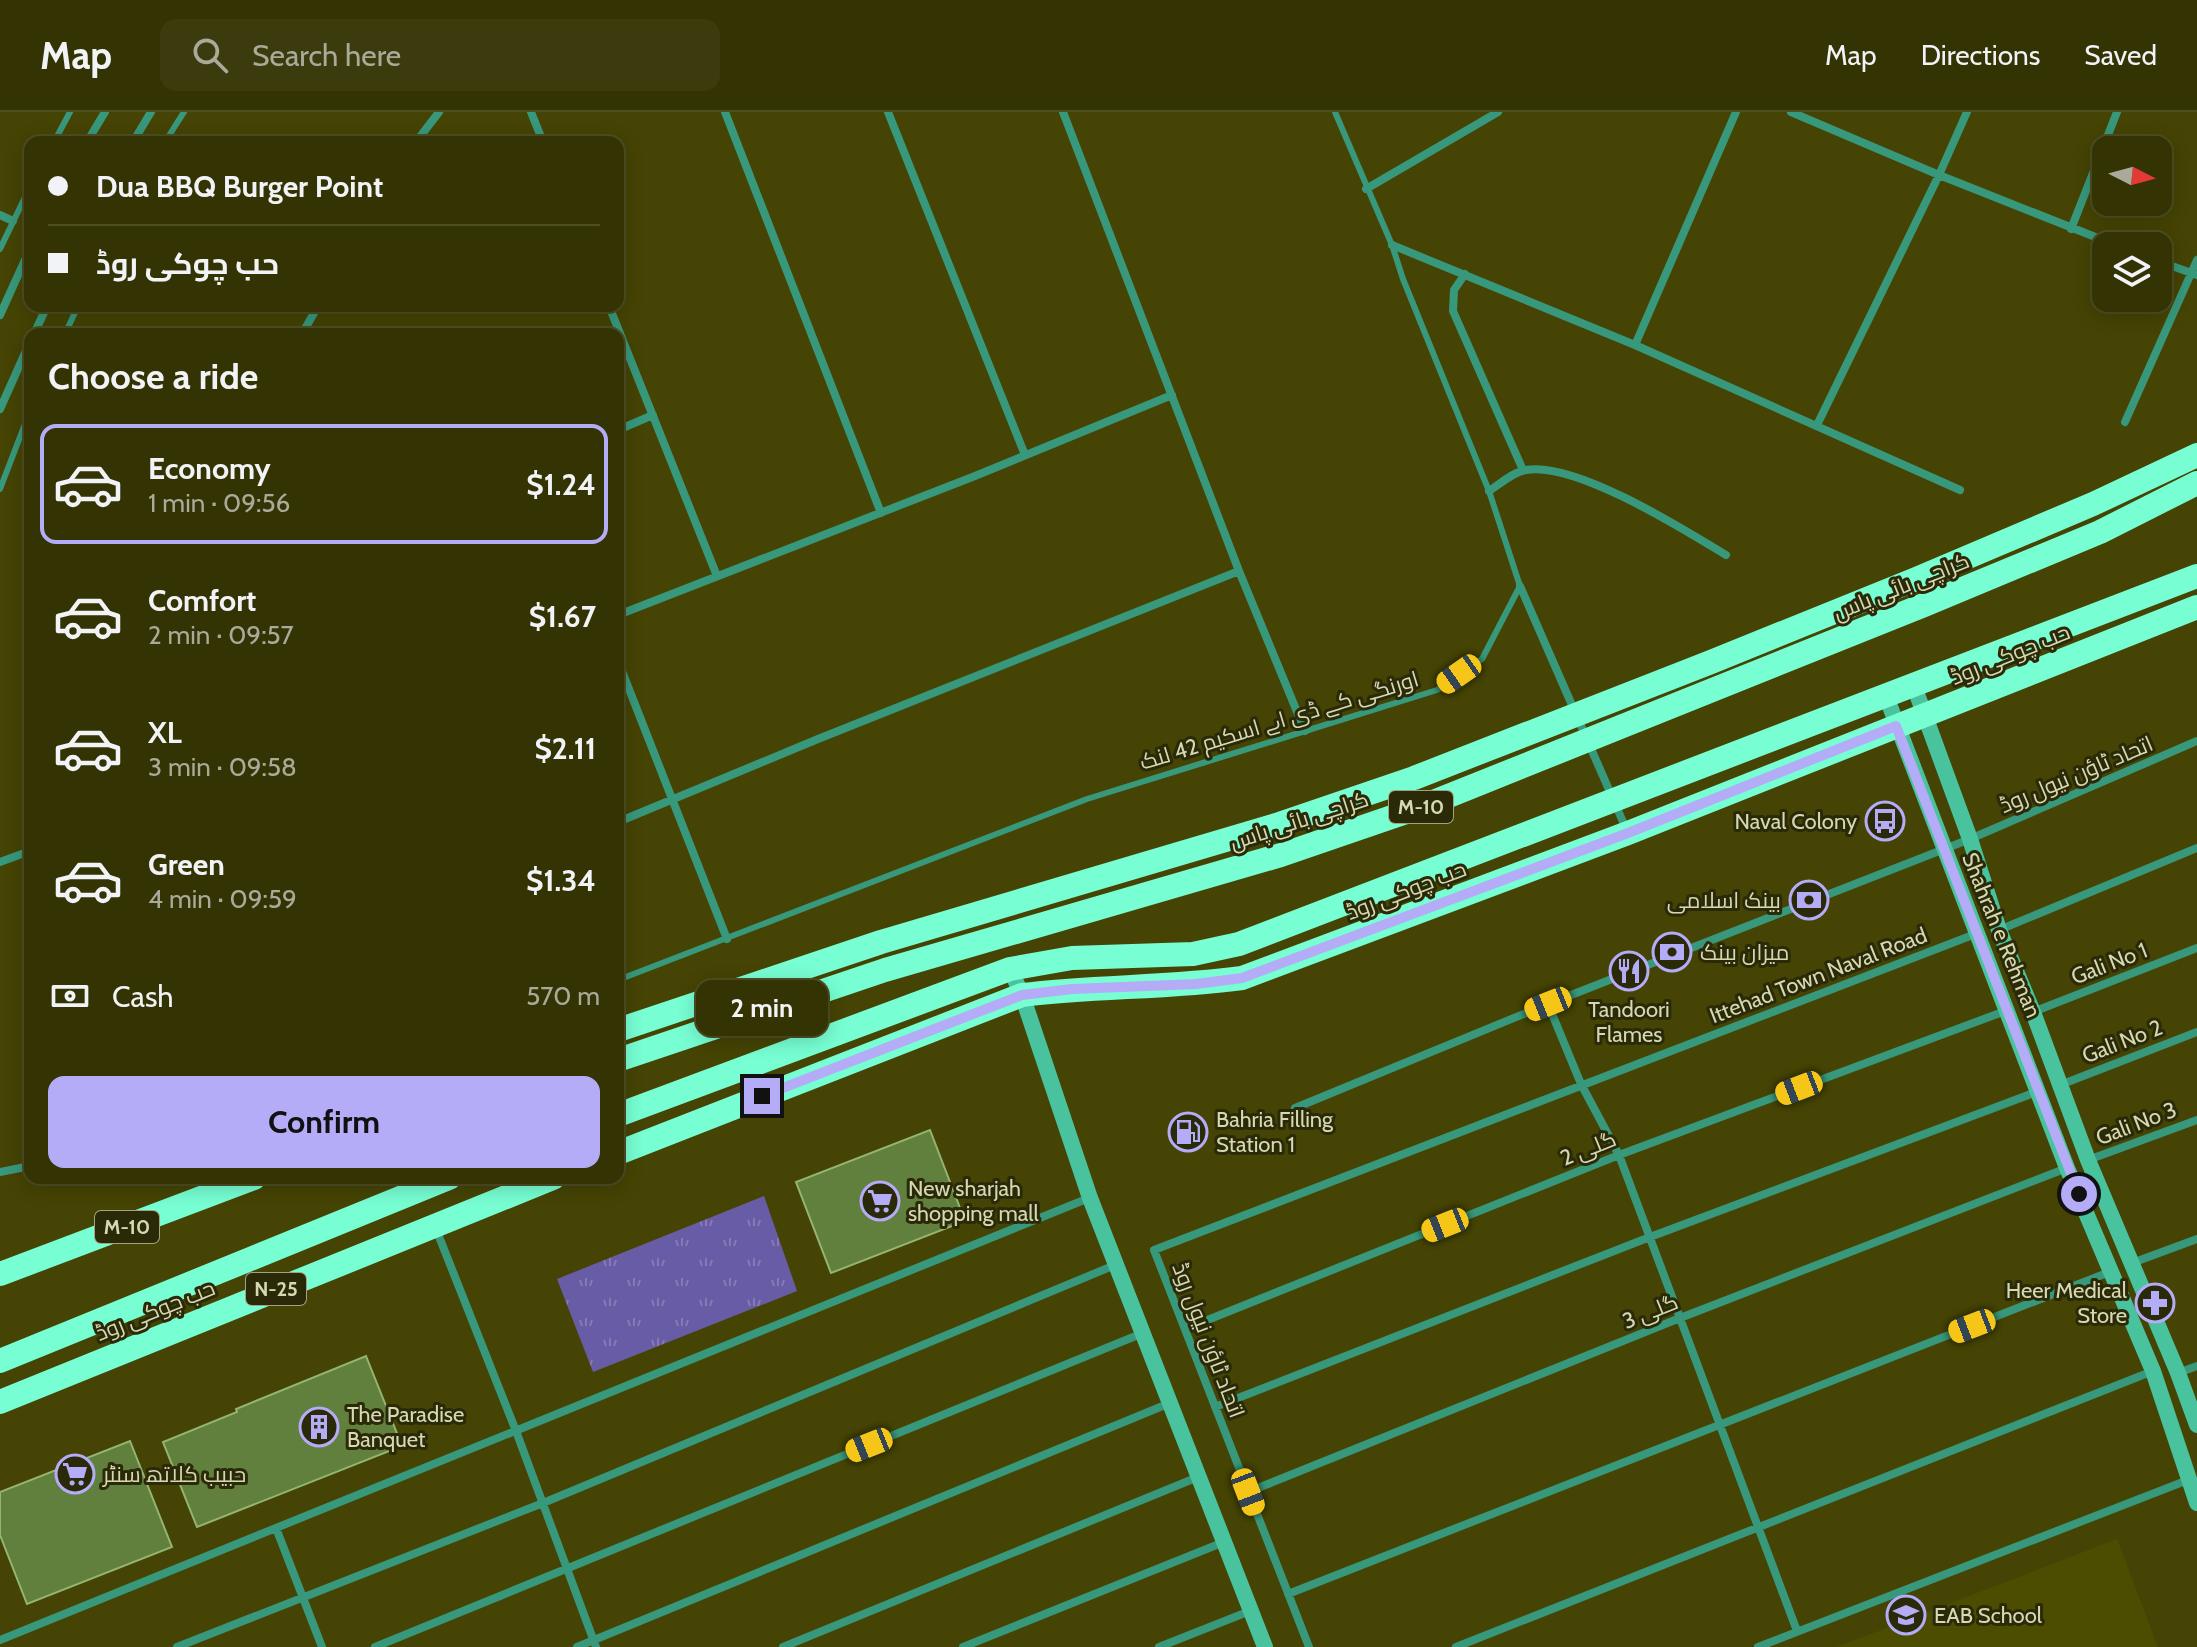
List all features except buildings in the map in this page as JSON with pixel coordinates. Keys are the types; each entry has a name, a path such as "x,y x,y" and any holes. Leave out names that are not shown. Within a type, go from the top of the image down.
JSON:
{"highway":[{"name":"کراچی بائی پاس","path":"624,1028 881,942 1276,825 1414,778 1916,579 2093,504 2197,455"},
{"name":"کراچی بائی پاس","path":"624,1058 885,970 1281,855 1421,807 2100,532 2197,483"},
{"path":"624,1113 1010,969 1072,958 1193,954 1239,944 2197,576"},
{"name":"حب چوکی روڈ","path":"624,1151 1022,995 1072,989 1196,984 1242,978 1628,833 2197,607"},
{"name":"M-10","path":"0,1274 238,1184"},
{"path":"0,1361 434,1184"},
{"name":"حب چوکی روڈ","path":"0,1402 537,1184"}],"main road":[{"name":"Shahrah e Rehman","path":"1914,686 1970,839 1999,930 2088,1160 2197,1425"},
{"name":"Shahrah e Rehman","path":"1886,696 2067,1168 2153,1371 2197,1503"},
{"path":"1010,969 1022,995 1090,1198 1265,1647"}],"street":[{"path":"91,136 105,112"},
{"path":"137,136 151,112"},
{"path":"421,136 439,112"},
{"path":"531,112 541,136"},
{"path":"725,112 881,513"},
{"path":"888,112 1025,455"},
{"path":"1063,112 1239,571 1305,731"},
{"path":"1366,189 1498,112"},
{"path":"1635,345 1736,112"},
{"path":"1791,112 2092,237"},
{"path":"1817,425 1967,112"},
{"path":"2071,229 2117,112"},
{"path":"0,215 13,221"},
{"path":"1392,245 1635,345 1960,490"},
{"path":"2125,422 2194,274 2197,260"},
{"path":"0,315 24,262"},
{"path":"2172,266 2194,274"},
{"path":"1465,274 1454,290 1453,311 1523,470"},
{"path":"624,343 717,576"},
{"path":"0,409 24,355"},
{"path":"624,613 1172,395"},
{"path":"624,427 653,415"},
{"path":"1489,491 1523,470 1564,472 1655,512 1726,555"},
{"path":"624,820 1239,571"},
{"path":"1520,586 1628,833"},
{"path":"624,676 727,939"},
{"name":"اتحاد ٹاؤن نیول روڈ","path":"1295,1108 1548,1004 1970,839 2197,741"},
{"path":"1999,930 2197,848"},
{"path":"0,862 24,854"},
{"name":"Ittehad Town Naval Road","path":"1581,1084 1978,933"},
{"name":"Gali No 1","path":"2033,1012 2197,948"},
{"path":"1548,1004 1581,1084 1619,1155 1797,1631"},
{"name":"گلی 2","path":"1185,1329 1619,1155 2008,1010"},
{"name":"Gali No 2","path":"2060,1085 2197,1032"},
{"name":"اتحاد ٹاؤن نیول روڈ","path":"1309,1647 1154,1250 1581,1084"},
{"path":"1215,1407 1650,1237 2040,1091"},
{"name":"Gali No 3","path":"2088,1160 2197,1120"},
{"path":"0,1172 24,1167"},
{"name":"گلی 3","path":"1248,1492 1680,1318 2067,1168"},
{"path":"0,1640 1090,1198"},
{"path":"434,1224 516,1431 595,1644"},
{"path":"2132,1263 2197,1239"},
{"path":"177,1647 543,1503 1116,1265"},
{"path":"1288,1594 2113,1271"},
{"path":"375,1647 1143,1333"},
{"path":"2178,1373 2197,1366"},
{"path":"1456,1647 2153,1371"},
{"path":"577,1647 595,1644 1170,1403"},
{"path":"783,1647 1198,1477"},
{"path":"1758,1647 2188,1480"},
{"path":"276,1528 322,1647"},
{"path":"963,1647 1224,1542"},
{"path":"1159,1647 1250,1611"}],"lane":[{"path":"57,136 70,112"},
{"path":"169,136 184,112"},
{"path":"1335,112 1392,245 1489,491 1520,586"},
{"path":"0,249 24,199"},
{"path":"0,489 24,427"},
{"name":"اورنگی کے ڈی اے اسکیم 42 لنک","path":"624,978 1087,799 1437,690 1482,659 1520,586"}],"shaded area":[{"path":"2117,1539 2158,1647 1837,1647"}],"green space":[{"path":"764,1196 797,1291 593,1372 557,1279"}],"place":[{"name":"Naval Colony","path":"1885,821"},
{"name":"بینک اسلامی","path":"1809,900"},
{"name":"میزان بینک","path":"1672,952"},
{"name":"Tandoori Flames","path":"1629,971"},
{"name":"Bahria Filling Station 1","path":"1188,1132"},
{"name":"New sharjah shopping mall","path":"880,1201"},
{"name":"Heer Medical Store","path":"2155,1303"},
{"name":"The Paradise Banquet","path":"319,1427"},
{"name":"حبیب کلاتھ سنٹر","path":"75,1474"},
{"name":"EAB School","path":"1906,1615"}],"route":[{"path":"762,1096 1022,995 1072,989 1196,984 1242,978 1628,833 1896,726 2079,1194"}]}
